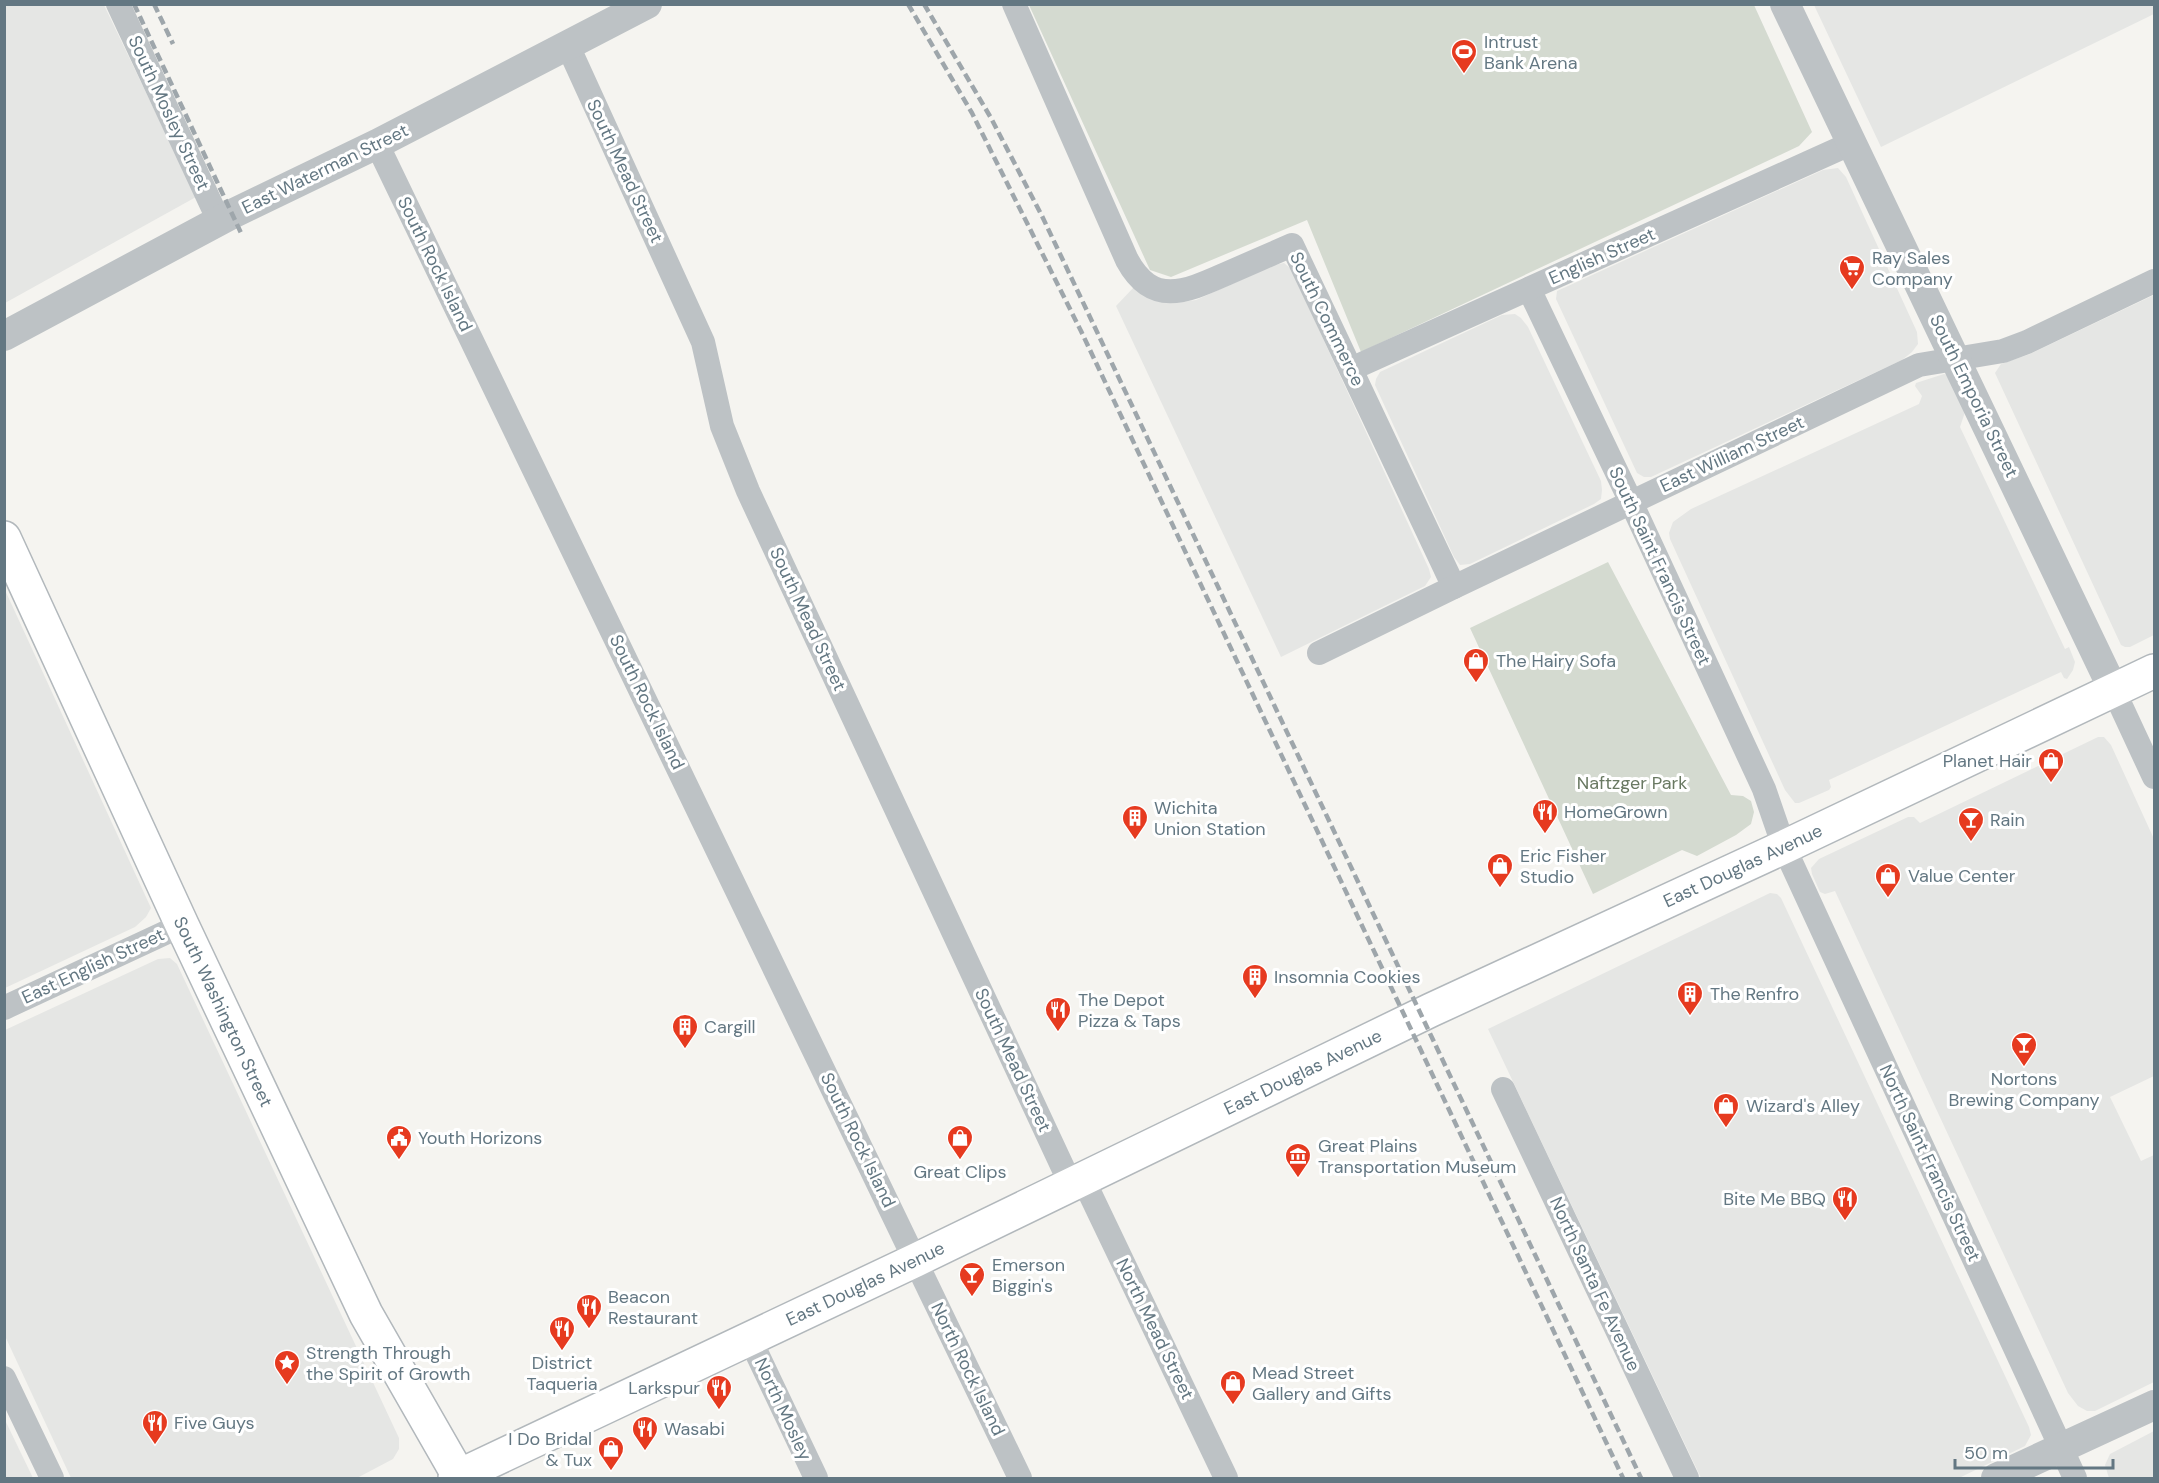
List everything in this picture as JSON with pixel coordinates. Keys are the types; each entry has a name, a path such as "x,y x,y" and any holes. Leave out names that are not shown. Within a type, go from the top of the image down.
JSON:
{"main road":[{"name":"South Washington Street","path":"4,538 182,925 366,1314 458,1478"},
{"name":"East Douglas Avenue","path":"458,1478 916,1260 1431,1010 1784,847 2154,671"}],"street":[{"name":"South Mosley Street","path":"118,4 219,221"},
{"name":"East Waterman Street","path":"4,336 219,221 377,144 646,4"},
{"name":"South Commerce","path":"1014,4 1135,274 1142,282 1168,292 1192,289 1292,245 1454,586"},
{"name":"South Emporia Street","path":"1785,4 2114,691"},
{"name":"South Mead Street","path":"568,46 703,342 722,426 748,491 1077,1182"},
{"name":"English Street","path":"1351,369 1852,143"},
{"name":"South Rock Island","path":"377,144 916,1260"},
{"name":"East William Street","path":"1319,653 1454,586 1919,365 2003,351 2027,342 2154,281"},
{"name":"South Saint Francis Street","path":"1528,289 1631,502 1764,789 1784,847"},
{"path":"2114,691 2154,777"},
{"name":"North Saint Francis Street","path":"1784,847 2075,1479"},
{"name":"East English Street","path":"4,1008 182,925"},
{"name":"North Santa Fe Avenue","path":"1503,1089 1687,1479"},
{"name":"North Mead Street","path":"1077,1182 1226,1479"},
{"name":"North Rock Island","path":"916,1260 1020,1479"},
{"name":"North Mosley","path":"750,1339 816,1479"},
{"path":"4,1378 52,1479"},
{"path":"1996,1479 2154,1405"}],"shaded area":[{"path":"2154,4 2154,14 1881,147 1814,5"},
{"path":"5,5 104,5 196,197 5,303"},
{"path":"1838,168 1846,177 1917,332 1918,344 1902,360 1651,477 1644,477 1637,473 1556,299 1557,291 1823,170"},
{"path":"1284,263 1291,269 1431,577 1425,586 1281,657 1116,306 1134,287 1151,299 1174,303 1196,300 1274,265"},
{"path":"2154,295 2154,635 2130,647 2125,647 2121,645 1995,373 2001,364 2030,354"},
{"path":"1515,314 1528,327 1601,481 1601,499 1470,564 1460,565 1454,557 1375,385 1376,379 1380,372 1502,315"},
{"path":"1944,374 1951,376 1967,406 1960,427 2065,649 2069,647 2075,662 2073,670 2067,679 2061,672 1829,780 1831,787 1829,790 1795,803 1785,790 1669,533 1673,522 1691,509 1919,404 1922,396 1915,386 1916,383"},
{"path":"5,590 151,908 146,917 135,927 5,988"},
{"path":"2098,737 2104,737 2111,745 2154,839 2154,1076 2110,1097 2141,1161 2154,1155 2154,1382 2095,1411 2087,1411 2078,1406 2068,1393 1835,891 1825,894 1820,892 1811,868 1819,859 1908,817 1914,817 1920,823"},
{"path":"1770,893 1777,894 1781,898 2029,1427 2031,1435 2025,1446 1959,1478 1701,1478 1488,1029"},
{"path":"170,958 177,964 399,1438 399,1449 393,1459 357,1478 71,1478 5,1336 5,1030 158,959"},
{"path":"5,1420 33,1478 5,1478"},
{"path":"2154,1431 2154,1478 2109,1478 2105,1465 2110,1454"}],"green space":[{"path":"1029,5 1754,5 1812,132 1799,146 1361,352 1307,220 1171,277 1150,270"},
{"name":"Naftzger Park","path":"1608,562 1731,795 1743,796 1751,801 1754,812 1751,824 1736,835 1697,856 1682,850 1593,894 1470,628"}],"railway":[{"path":"134,4 241,233"},
{"path":"154,4 173,44"},
{"path":"908,4 972,113 1081,331 1623,1478"},
{"path":"924,4 991,118 1042,216 1641,1478"}],"place":[{"name":"Intrust Bank Arena","path":"1464,75"},
{"name":"Ray Sales Company","path":"1852,291"},
{"name":"The Hairy Sofa","path":"1476,684"},
{"name":"Planet Hair","path":"2051,784"},
{"name":"HomeGrown","path":"1545,835"},
{"name":"Wichita Union Station","path":"1135,841"},
{"name":"Rain","path":"1971,843"},
{"name":"Eric Fisher Studio","path":"1500,889"},
{"name":"Value Center","path":"1888,899"},
{"name":"Insomnia Cookies","path":"1255,1000"},
{"name":"The Renfro","path":"1690,1017"},
{"name":"The Depot Pizza & Taps","path":"1058,1033"},
{"name":"Cargill","path":"685,1050"},
{"name":"Nortons Brewing Company","path":"2024,1068"},
{"name":"Wizard's Alley","path":"1726,1129"},
{"name":"Youth Horizons","path":"399,1161"},
{"name":"Great Clips","path":"960,1161"},
{"name":"Great Plains Transportation Museum","path":"1298,1179"},
{"name":"Bite Me BBQ","path":"1845,1222"},
{"name":"Emerson Biggin's","path":"972,1298"},
{"name":"Beacon Restaurant","path":"589,1330"},
{"name":"District Taqueria","path":"562,1352"},
{"name":"Strength Through the Spirit of Growth","path":"287,1386"},
{"name":"Mead Street Gallery and Gifts","path":"1233,1406"},
{"name":"Larkspur","path":"719,1411"},
{"name":"Five Guys","path":"155,1446"},
{"name":"Wasabi","path":"645,1452"},
{"name":"I Do Bridal & Tux","path":"611,1472"}]}
